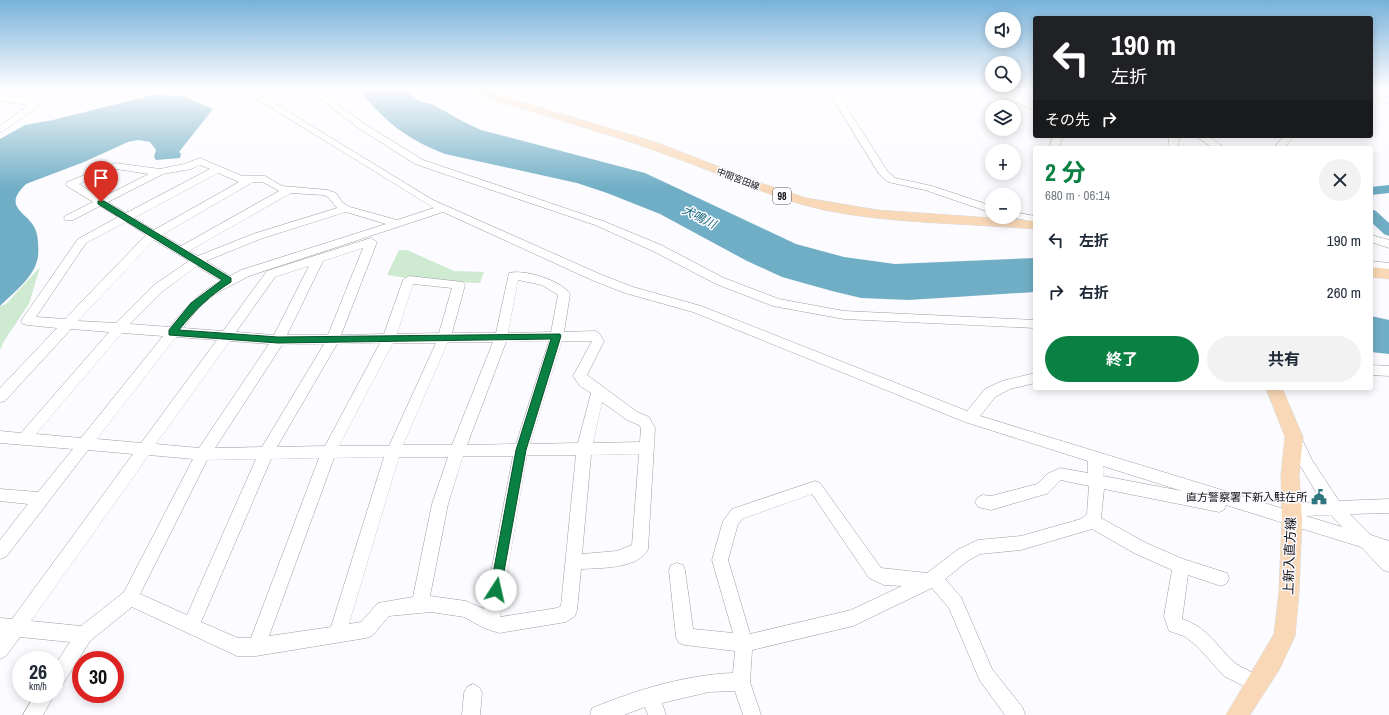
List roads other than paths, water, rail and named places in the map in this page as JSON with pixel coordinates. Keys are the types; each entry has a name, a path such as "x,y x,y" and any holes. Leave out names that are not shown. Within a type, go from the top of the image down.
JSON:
{"main road":[{"name":"中間宮田線","path":"577,122 654,146 784,197 848,211 910,217 977,220 1033,225"},
{"path":"1373,272 1389,274"},
{"name":"上新入直方線","path":"1237,715 1271,662 1284,636 1288,592 1291,514 1290,475 1294,437 1275,390"}],"street":[{"path":"0,130 11,122"},
{"path":"300,122 442,209 598,278 629,290 696,309 970,418 1254,507 1291,514 1389,548"},
{"path":"355,122 419,162 599,223 657,248 720,281 777,303 844,315 1033,324"},
{"path":"851,122 884,174 892,180 928,188 985,208"},
{"path":"1204,138 1217,146"},
{"path":"1281,146 1287,138"},
{"path":"69,218 160,172 187,167 200,161 240,179 265,179 279,188 324,192 332,195 339,205 346,209 396,223"},
{"path":"160,172 115,166 71,184 228,280"},
{"path":"218,169 78,244 27,321 278,340 595,336 598,341 595,351 580,376 598,392 632,416 644,422 648,428 640,549 632,555 610,559 574,562"},
{"path":"0,397 153,235 249,180"},
{"path":"180,251 289,190"},
{"path":"24,439 119,328 150,294 166,280 197,261 229,246 346,209"},
{"path":"0,552 194,305 212,291 228,280 245,273 311,250 442,209"},
{"path":"1021,216 1033,219"},
{"path":"1373,239 1389,244"},
{"path":"0,650 8,627 144,450 270,274 371,242 333,339 266,453 191,625"},
{"path":"64,666 84,635 130,598 203,454 278,340 319,258"},
{"path":"1373,265 1389,267"},
{"path":"420,604 440,504 457,451 501,337 513,276 543,281 555,285 564,294 557,336 521,450 490,622"},
{"path":"256,647 329,452 389,338 409,280 459,285 444,338 393,452 337,634"},
{"path":"1373,370 1389,371"},
{"path":"970,418 990,394 1007,385 1033,378"},
{"path":"130,598 237,647 256,647 366,630 384,609 420,604 466,609 490,622 499,625 560,616 569,610 584,449 598,392"},
{"path":"0,437 203,454 646,448"},
{"path":"1294,437 1306,463 1335,509 1389,565"},
{"path":"676,570 685,636 744,643 853,618 932,580 963,555 978,548 1021,543 1086,524 1094,517 1097,496 1096,458"},
{"path":"983,502 991,502 1042,489 1052,478 1060,474 1244,510 1254,507"},
{"path":"752,715 741,682 744,643 720,560 731,521 737,514 815,486 875,573 884,577 932,580 955,603 986,675 1016,715"},
{"path":"0,495 42,499"},
{"path":"1291,514 1335,509 1389,506"},
{"path":"1090,520 1140,548 1181,566 1221,578"},
{"path":"1181,566 1174,616 1175,624 1189,630 1203,640 1230,670 1257,684"},
{"path":"8,627 84,635"},
{"path":"598,715 652,696 709,683 741,682"},
{"path":"471,715 473,693"},
{"path":"652,696 657,715"},
{"path":"32,715 40,703"}],"water":[{"path":"40,122 202,122 179,152 181,154 180,158 156,160 154,157 156,150 150,142 138,140 128,142 84,162 26,184 19,192 16,199 16,205 33,225 36,231 38,256 29,277 0,306 0,139 25,125"},
{"name":"犬鳴川","path":"390,122 465,122 481,130 645,173 796,244 844,257 895,264 1033,258 1033,292 909,300 861,298 832,291 782,277 747,261 660,214 607,193 577,183 445,154 418,142"},
{"path":"1373,316 1389,320 1389,354 1373,352"}],"waterway":[{"path":"1373,191 1389,189"},
{"path":"1373,216 1389,231"}],"place":[{"name":"直方警察署下新入駐在所","path":"1319,497"}]}
